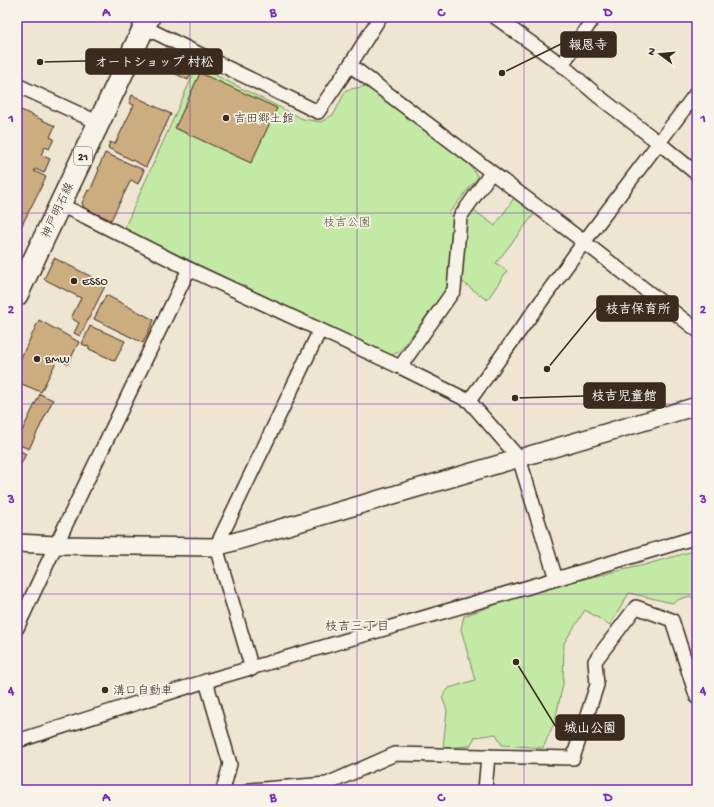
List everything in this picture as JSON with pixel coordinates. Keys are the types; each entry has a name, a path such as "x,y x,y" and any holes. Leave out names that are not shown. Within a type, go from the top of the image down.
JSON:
{"main road":[{"name":"神戸明石線","path":"17,295 147,22"}],"street":[{"path":"147,22 318,112 380,17"},
{"path":"495,17 562,65 598,96 697,174"},
{"path":"562,65 594,17"},
{"path":"350,65 584,242 697,330"},
{"path":"17,85 99,123"},
{"path":"469,400 658,142 697,92"},
{"path":"400,367 454,290 460,216 491,172"},
{"path":"60,205 189,269 469,400 519,458 556,580"},
{"path":"17,628 189,269"},
{"path":"252,669 216,547 320,330"},
{"path":"17,543 56,545 216,547 697,406"},
{"path":"17,741 206,681 252,669 556,580 697,536"},
{"path":"250,790 326,787 395,754 573,758 597,685 595,661 636,607 672,620 697,698"},
{"path":"206,681 230,764 223,790"},
{"path":"485,790 488,756"}],"green space":[{"name":"枝吉公園","path":"197,66 303,119 321,122 334,114 346,90 366,86 470,165 478,177 449,213 460,223 471,208 495,226 514,198 535,213 496,263 507,271 487,300 456,277 399,352 390,356 124,229"},
{"path":"697,550 697,602 690,596 672,603 629,593 610,625 585,610 564,643 563,684 555,721 543,748 502,745 496,734 475,737 470,746 443,748 447,710 442,697 449,688 475,680 461,629 464,616 536,590 644,565"}],"building":[{"path":"166,48 196,63 188,80 158,65"},
{"path":"200,73 277,108 251,163 175,128"},
{"path":"132,95 171,114 146,167 108,148 110,142 115,144 134,105 129,103"},
{"path":"17,108 55,126 50,137 54,139 49,149 45,147 41,155 50,159 44,173 35,169 34,171 46,177 17,235 18,151"},
{"path":"105,153 144,170 138,184 131,180 111,220 84,208 82,203 88,190 90,191"},
{"path":"54,258 106,284 80,336 74,333 79,323 71,318 81,298 44,279"},
{"path":"106,295 154,320 143,343 94,319"},
{"path":"39,320 79,342 68,364 57,360 41,392 17,382 17,366"},
{"path":"90,326 125,341 115,361 89,349 89,347 82,344"},
{"path":"40,394 53,400 29,449 17,444 17,441"},
{"path":"17,449 26,454 17,472"}],"place":[{"name":"オートショップ 村松","path":"40,62"},
{"name":"報恩寺","path":"502,73"},
{"name":"吉田郷土館","path":"226,118"},
{"name":"ESSO","path":"74,281"},
{"name":"BMW","path":"37,359"},
{"name":"枝吉保育所","path":"547,369"},
{"name":"枝吉児童館","path":"515,398"},
{"name":"城山公園","path":"516,662"},
{"name":"溝口自動車","path":"105,690"}],"district":[{"name":"枝吉三丁目","path":"357,625"}]}
